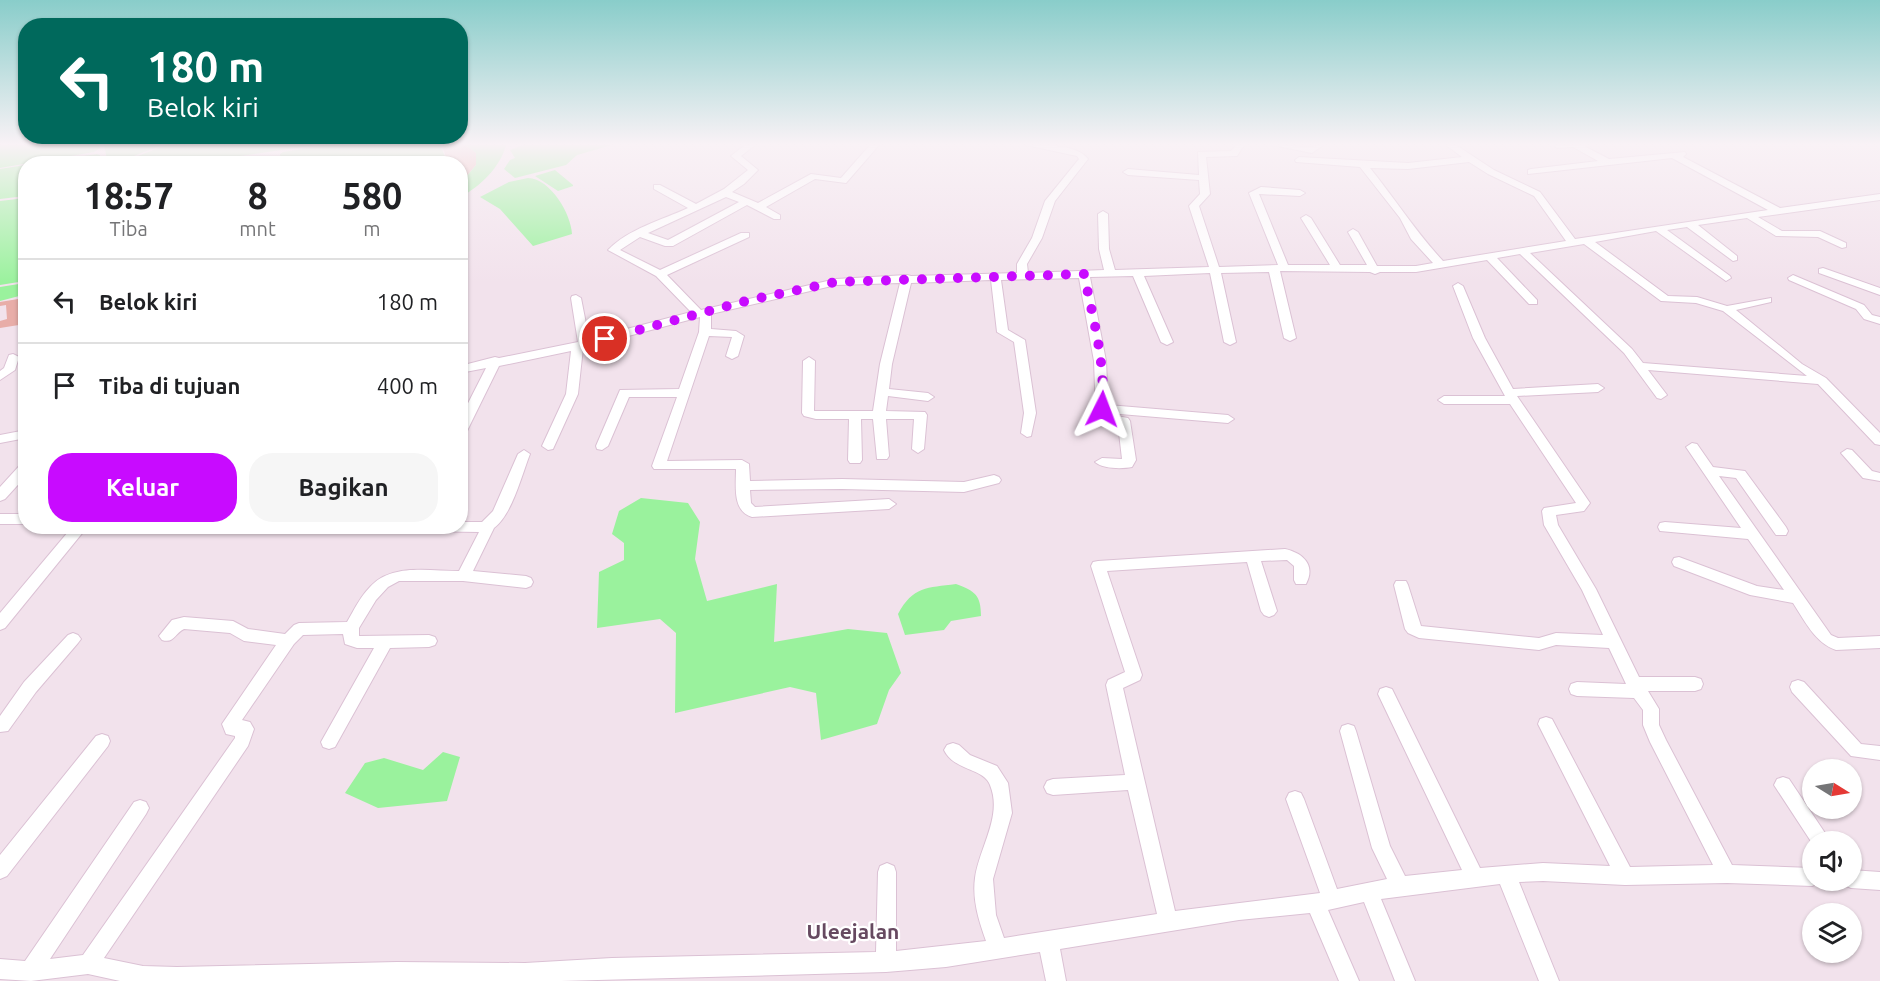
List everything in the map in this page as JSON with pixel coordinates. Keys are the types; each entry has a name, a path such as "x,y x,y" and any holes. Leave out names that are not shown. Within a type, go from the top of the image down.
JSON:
{"street":[{"path":"664,191 694,207"},
{"path":"759,207 788,191"},
{"path":"1023,277 1022,264 1037,238 1050,201 1058,191"},
{"path":"1205,191 1205,194 1194,208 1215,270 1230,342"},
{"path":"1259,191 1254,193 1279,269 1290,338"},
{"path":"1271,191 1300,193"},
{"path":"1383,191 1415,237 1441,265"},
{"path":"1531,191 1537,194 1572,242"},
{"path":"1741,191 1778,211"},
{"path":"777,217 723,192 613,251 660,274 703,313 705,332 659,466 739,463 743,466 744,503 752,512 889,504"},
{"path":"468,368 581,345 703,313 836,282 907,278 996,279 1215,270 1375,271 1441,265 1658,228 1880,197"},
{"path":"641,234 669,244 746,202"},
{"path":"1103,214 1104,249 1110,273"},
{"path":"1748,215 1780,234 1821,234 1842,245"},
{"path":"1306,218 1338,270"},
{"path":"1690,224 1733,258"},
{"path":"1658,228 1726,278"},
{"path":"1353,232 1375,271"},
{"path":"660,274 745,235"},
{"path":"1586,240 1665,299 1697,300 1727,309 1798,366 1822,381 1880,441"},
{"path":"1522,251 1589,313 1641,366 1661,395"},
{"path":"1489,256 1533,302"},
{"path":"1823,271 1880,292"},
{"path":"1137,273 1167,342"},
{"path":"1084,274 1099,345 1104,385 1102,414 1107,419 1120,420 1125,423 1129,460 1127,464 1102,462"},
{"path":"882,456 879,415 881,392 907,278"},
{"path":"1793,278 1860,307 1868,317 1880,321"},
{"path":"996,279 1003,332 1020,340 1030,413 1027,433"},
{"path":"1458,286 1479,338 1512,396 1583,503 1579,508 1549,511 1551,525 1589,589 1613,642 1651,709 1651,725 1658,742 1728,874"},
{"path":"548,446 572,394 581,345 576,298"},
{"path":"1727,309 1767,300"},
{"path":"705,332 736,334 738,336 732,356"},
{"path":"0,376 9,370 13,357"},
{"path":"468,417 495,361"},
{"path":"809,361 808,413 855,416 921,415 918,449"},
{"path":"1641,366 1822,381"},
{"path":"1444,400 1598,388"},
{"path":"881,392 928,397"},
{"path":"602,447 624,393 683,393"},
{"path":"1102,409 1228,419"},
{"path":"855,416 855,460"},
{"path":"0,439 18,436"},
{"path":"1692,447 1829,642 1836,644 1880,642"},
{"path":"1847,453 1868,476 1880,477"},
{"path":"468,527 485,527 495,520 524,454"},
{"path":"1710,471 1740,474 1781,531"},
{"path":"0,496 18,476"},
{"path":"743,486 842,484 964,487 994,480"},
{"path":"0,519 18,519"},
{"path":"463,576 488,529 485,527"},
{"path":"1665,527 1754,534"},
{"path":"0,624 74,534"},
{"path":"1167,922 1114,685 1134,675 1097,567 1103,564 1290,555 1302,564 1304,570 1301,580"},
{"path":"1251,556 1269,611"},
{"path":"1679,562 1755,591 1798,598"},
{"path":"429,641 385,643 351,640 351,628 377,587 390,578 463,576 526,582"},
{"path":"1401,585 1413,629 1419,632 1539,644 1556,639 1613,642"},
{"path":"167,636 177,624 184,623 233,627 244,636 288,640"},
{"path":"88,964 242,741 246,729 244,727 232,729 230,724 288,640 303,627 351,628"},
{"path":"1,730 30,687 73,639"},
{"path":"329,742 385,643"},
{"path":"1577,689 1695,684"},
{"path":"1798,687 1857,751 1880,753"},
{"path":"1386,694 1474,878"},
{"path":"1546,724 1625,876"},
{"path":"1348,731 1381,848 1400,886"},
{"path":"0,870 102,741"},
{"path":"953,750 964,760 991,771 999,783 1003,813 984,879 986,915 998,948"},
{"path":"1053,787 1135,783"},
{"path":"1784,785 1815,831"},
{"path":"1295,799 1323,900 1349,981"},
{"path":"30,971 140,808"},
{"path":"886,962 887,872"},
{"path":"0,969 30,971 88,964 143,976 166,977 524,977 612,968 886,962 946,957 1323,900 1400,886 1506,874 1543,872 1625,876 1728,874 1802,877"},
{"path":"1506,874 1549,981"},
{"path":"1862,880 1880,881"},
{"path":"1369,892 1406,981"},
{"path":"1048,940 1056,981"}],"shaded area":[{"path":"0,191 18,191 18,197 0,199"},
{"path":"492,191 552,191 564,208 572,234 533,246 500,209 480,197"},
{"path":"18,199 18,282 0,285 0,201"},
{"path":"18,284 18,296 0,301 0,287"},
{"path":"18,299 18,325 0,328 0,321 7,319 6,305 0,306 0,302"},
{"path":"641,498 688,503 700,522 695,559 707,601 777,584 774,642 848,629 887,633 901,673 889,690 877,724 821,740 816,693 790,687 675,713 676,633 660,619 597,628 599,572 624,560 624,543 612,534 619,511"},
{"path":"956,584 976,595 980,603 981,616 951,621 944,630 905,635 898,614 909,598 922,590"},
{"path":"443,752 460,757 447,801 378,808 345,793 365,763 384,758 423,770"}],"district":[{"name":"Uleejalan","path":"853,932"}],"route":[{"path":"605,339 750,300 836,282 907,278 996,279 1084,274 1099,345 1104,385 1102,409"}]}
